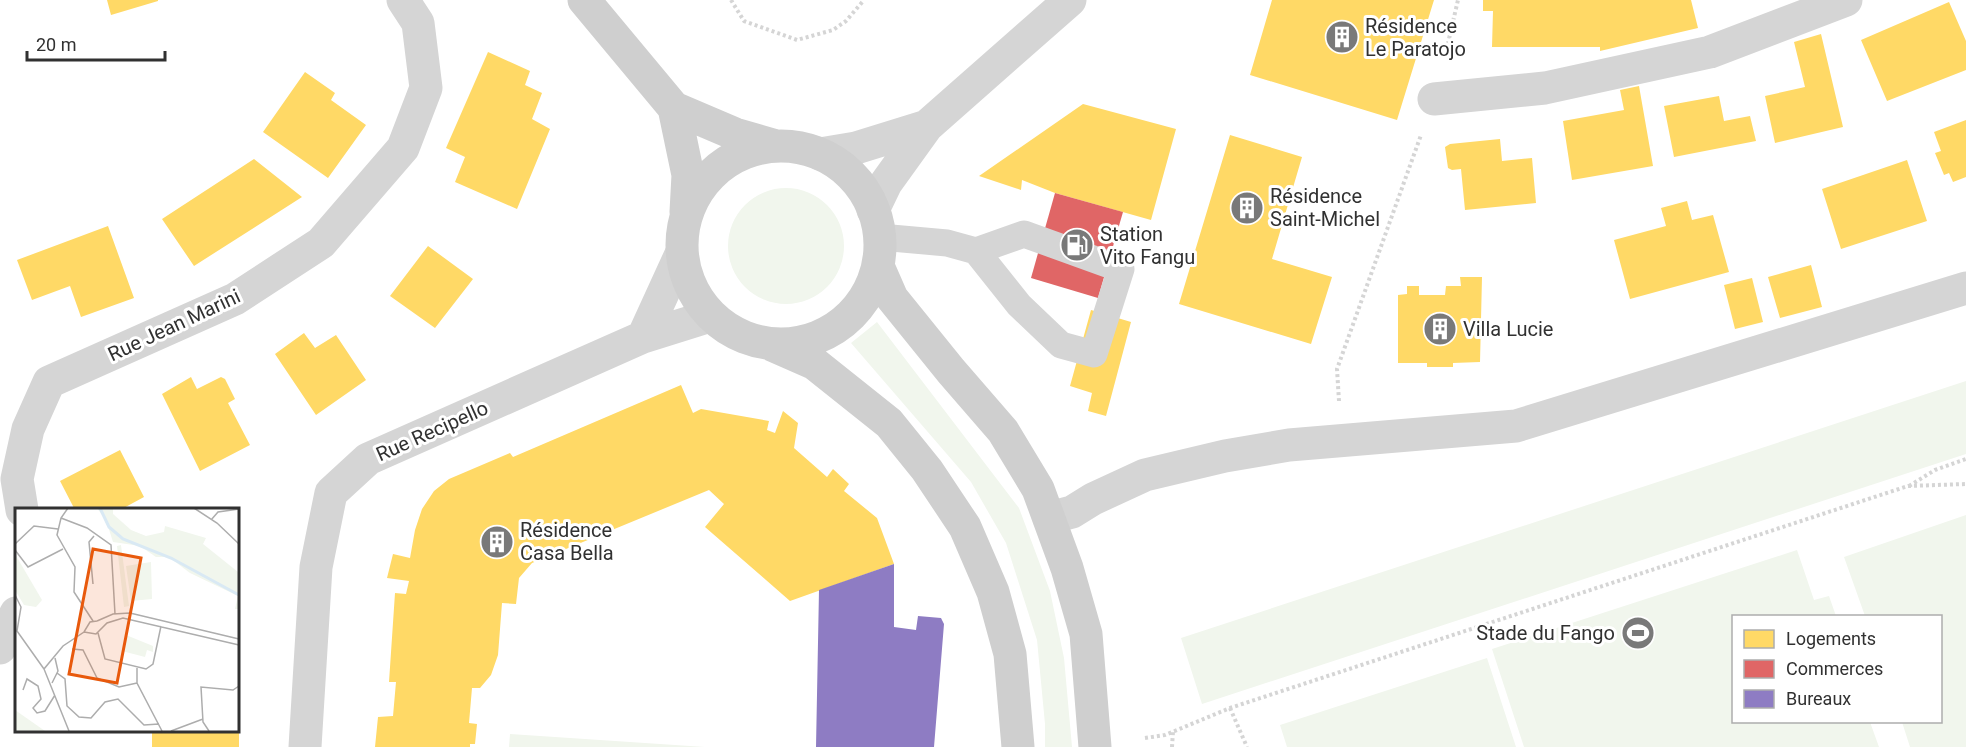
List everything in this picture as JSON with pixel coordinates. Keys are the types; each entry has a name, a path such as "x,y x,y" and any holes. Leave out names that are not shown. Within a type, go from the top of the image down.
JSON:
{"main road":[{"path":"584,0 674,108 735,135 773,146 796,147 820,154 843,167 861,186 892,297 1003,431 1038,489 1067,568 1086,634 1095,747"},
{"path":"674,108 687,175 686,216"},
{"path":"773,146 744,152 718,167 698,189 686,216 681,235 681,254 690,286 710,316 736,335 770,344 815,364 889,423 927,470 965,527 993,592 1010,654 1018,747"},
{"path":"770,344 799,344 827,334 850,316 868,293 877,238"}],"street":[{"name":"Rue Jean Marini","path":"22,508 17,478 27,429 49,382 235,299 321,243 403,148 426,88 418,23 403,0"},
{"path":"877,238 886,183 927,126 1070,0"},
{"path":"1434,99 1545,88 1710,52 1845,0"},
{"path":"820,154 856,148 927,126"},
{"path":"644,337 681,254"},
{"path":"1049,518 1072,512 1093,498 1145,475 1225,456 1289,445 1516,426 1966,288"},
{"name":"Rue Recipello","path":"305,747 316,567 330,493 368,459 644,337 710,316"},
{"path":"0,648 15,615"}],"lane":[{"path":"877,238 947,243 976,251 1024,234 1121,268 1095,354 1061,345 1019,305 976,251"}],"path":[{"path":"731,0 744,21 797,40 833,30 846,21 864,0"},
{"path":"1342,440 1337,369 1434,99 1458,0"},
{"path":"1145,738 1165,735 1230,708 1908,486 1935,470 1966,459"},
{"path":"1908,486 1966,484"},
{"path":"1230,708 1247,747"},
{"path":"1172,747 1173,731"}],"shaded area":[{"path":"786,188 808,193 827,205 839,224 844,246 839,268 827,287 808,299 786,304 764,299 745,287 733,268 728,246 733,224 745,205 764,193"},
{"path":"877,322 1019,508 1050,591 1064,658 1072,747 1045,747 1037,640 1006,543 971,482 851,343"},
{"path":"1966,381 1966,454 1202,704 1181,638"},
{"path":"1966,515 1966,747 1910,747 1902,723 1942,723 1942,615 1865,615 1844,557"},
{"name":"Stade du Fango","path":"1797,550 1814,600 1829,596 1836,615 1732,615 1732,723 1870,723 1879,747 1524,747 1492,649"},
{"path":"1487,658 1516,747 1287,747 1280,725"},
{"path":"510,734 705,747 509,747"}],"building: Logements":[{"path":"107,0 158,0 158,1 111,15"},
{"name":"Résidence Le Paratojo","path":"1272,0 1434,0 1397,120 1250,75"},
{"path":"1483,0 1691,0 1698,28 1600,51 1600,47 1492,47 1493,11 1483,11"},
{"path":"1949,2 1966,41 1966,70 1887,101 1861,40"},
{"path":"1821,34 1843,127 1775,143 1765,96 1805,87 1794,42"},
{"path":"488,52 530,71 525,85 542,93 532,119 550,129 517,209 455,182 465,157 446,148"},
{"path":"305,72 335,93 331,100 366,125 328,178 263,132"},
{"path":"1639,86 1653,166 1572,180 1563,121 1624,110 1620,90"},
{"path":"1719,96 1724,121 1750,116 1756,141 1674,157 1664,106"},
{"path":"1083,104 1176,129 1151,220 1055,193 1022,180 1021,190 979,176"},
{"path":"1966,120 1966,177 1953,182 1949,173 1944,175 1935,153 1941,151 1934,132"},
{"name":"Résidence Saint-Michel","path":"1230,135 1302,157 1272,259 1332,277 1311,344 1179,304"},
{"path":"1500,139 1502,161 1532,158 1536,203 1465,210 1461,169 1448,168 1445,147 1450,144"},
{"path":"254,159 302,197 194,266 162,219"},
{"path":"1907,160 1927,221 1841,249 1822,189"},
{"path":"1687,201 1692,220 1713,215 1729,272 1630,299 1614,240 1666,226 1661,208"},
{"path":"108,226 134,298 81,317 70,286 32,300 17,260"},
{"path":"428,246 473,279 435,328 390,296"},
{"path":"1811,265 1822,307 1780,318 1768,277"},
{"name":"Villa Lucie","path":"1460,277 1482,277 1480,362 1453,363 1453,367 1427,367 1427,363 1398,363 1398,295 1407,294 1407,286 1419,286 1419,295 1445,295 1446,286 1461,286"},
{"path":"1752,278 1763,322 1735,329 1724,285"},
{"path":"1091,310 1131,322 1106,416 1088,411 1092,393 1070,386"},
{"path":"304,333 315,348 336,335 366,380 316,415 275,354"},
{"path":"191,377 197,389 221,377 225,379 235,399 228,403 250,445 200,471 162,394"},
{"name":"Résidence Casa Bella","path":"681,385 693,413 701,409 769,421 767,430 775,433 783,411 798,423 794,448 827,477 833,469 849,484 844,491 877,518 894,564 790,601 705,527 724,504 709,490 532,563 519,578 516,604 502,603 498,655 491,675 480,688 472,688 469,723 477,724 475,744 470,744 470,747 375,747 378,717 393,716 396,682 389,682 395,593 406,594 409,581 387,578 393,554 410,558 415,530 422,509 434,491 449,479 510,453 513,457"},
{"path":"120,450 144,497 124,508 74,508 60,481"},
{"path":"239,730 239,747 152,747 152,732 238,732"}],"building: Commerces":[{"name":"Station Vito Fangu","path":"1055,193 1123,212 1098,298 1031,278"}],"building: Bureaux":[{"path":"894,564 894,627 916,630 918,616 941,618 944,624 934,747 816,747 819,590"}],"place":[{"name":"Résidence Le Paratojo","path":"1342,37"},
{"name":"Résidence Saint-Michel","path":"1247,208"},
{"name":"Station Vito Fangu","path":"1077,245"},
{"name":"Villa Lucie","path":"1440,329"},
{"name":"Résidence Casa Bella","path":"497,542"},
{"name":"Stade du Fango","path":"1638,633"}]}
